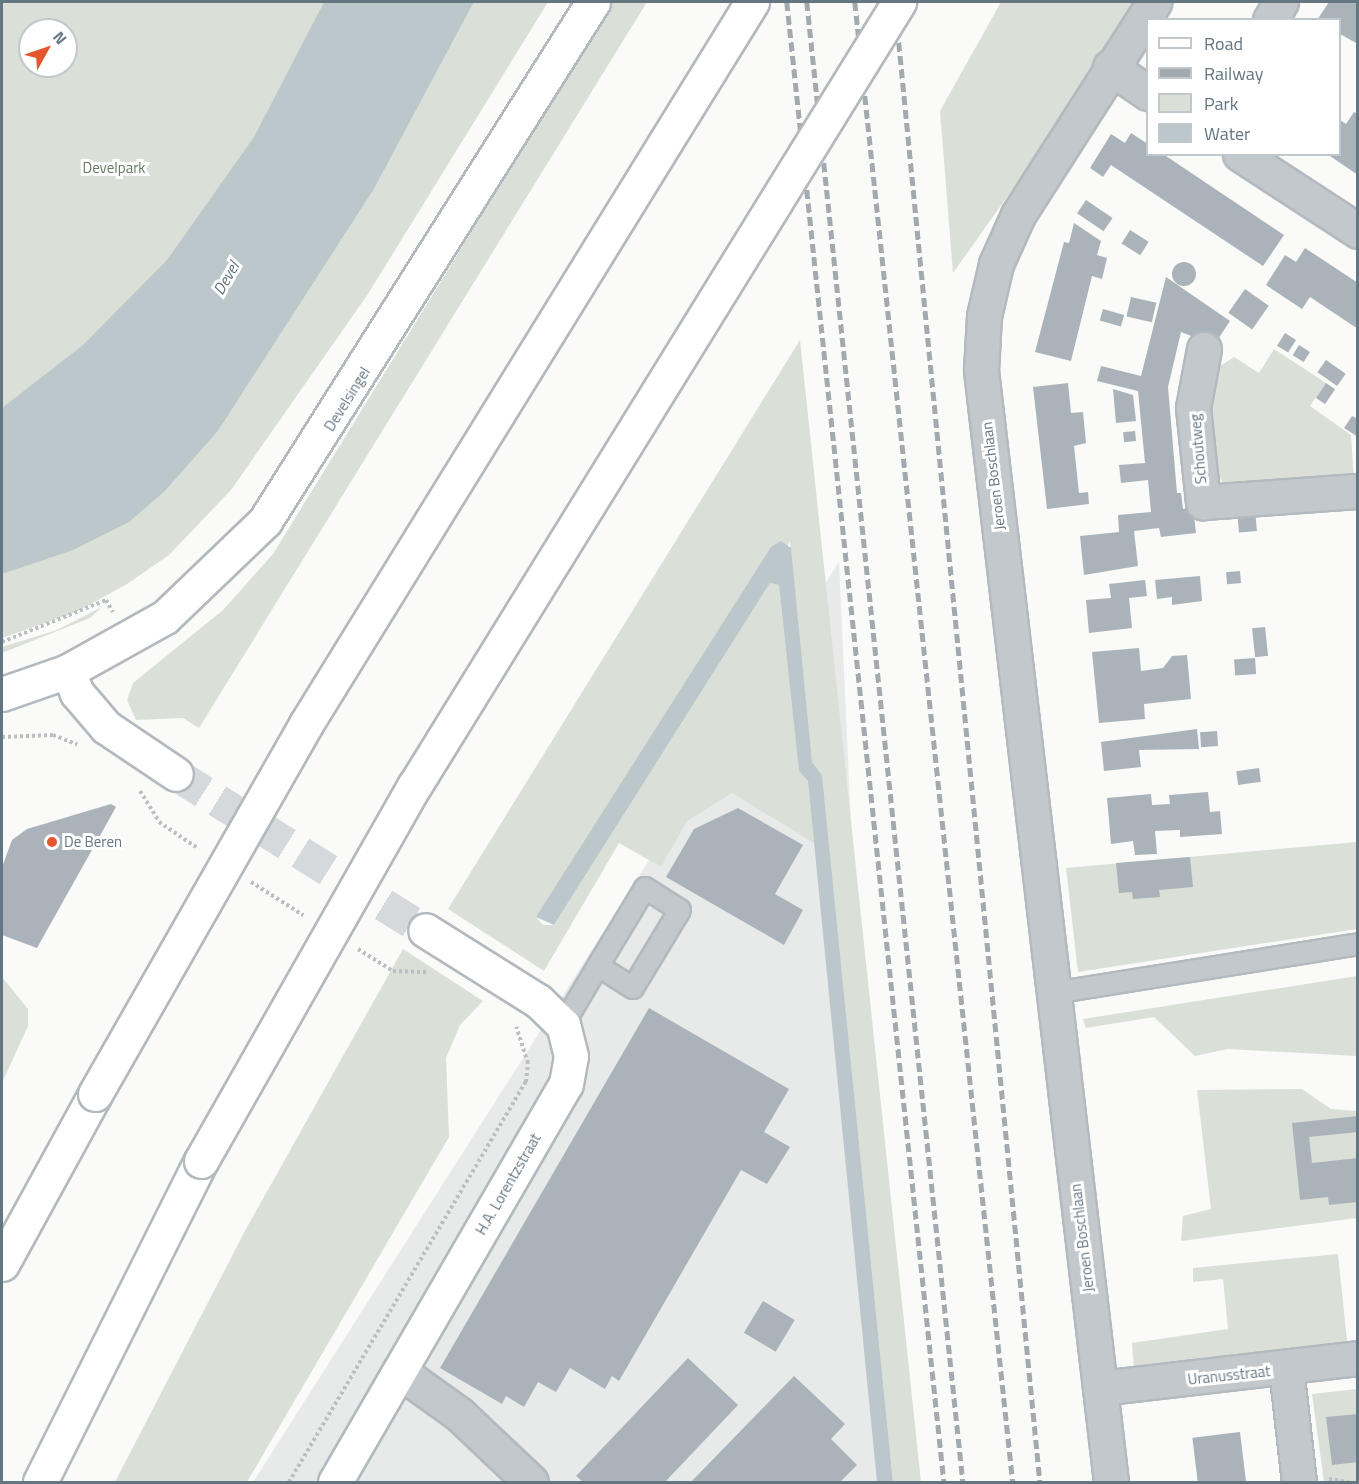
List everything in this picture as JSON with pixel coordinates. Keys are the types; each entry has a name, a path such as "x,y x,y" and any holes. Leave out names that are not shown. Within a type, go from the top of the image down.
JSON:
{"main road":[{"name":"Develsingel","path":"2,694 68,671 165,617 245,544 284,498 593,2"},
{"path":"2,1264 95,1095 306,724 752,2"},
{"path":"40,1482 201,1161 415,785 899,2"},
{"path":"68,671 77,693 106,727 176,774"},
{"path":"425,930 538,1001 563,1025"},
{"name":"H.A. Lorentzstraat","path":"335,1482 566,1084 571,1056 563,1025"}],"street":[{"name":"Jeroen Boschlaan","path":"1111,1482 981,370 984,315 996,264 1018,214 1154,2"},
{"path":"1271,18 1281,2"},
{"path":"1110,68 1146,92"},
{"path":"1243,156 1358,231"},
{"name":"Schoutweg","path":"1204,349 1194,408 1203,502 1358,491"},
{"name":"Uranusstraat","path":"1100,1388 1358,1358"},
{"path":"1286,1368 1299,1482"},
{"path":"399,1371 459,1414 531,1482"}],"lane":[{"path":"563,1025 598,966 645,888 680,910 633,988 598,966"},
{"path":"1053,993 1358,944"}],"path":[{"path":"2,642 106,600 113,612"},
{"path":"290,1482 369,1349"}],"shaded area":[{"path":"839,562 881,1482 253,1482"}],"green space":[{"name":"Develpark","path":"2,2 324,2 215,222 2,438"},
{"path":"474,2 548,2 368,294 231,490 169,555 127,584 76,612 2,638 2,574 165,491 218,431 374,189"},
{"path":"613,2 647,2 199,728 183,718 136,720 127,700 133,683 223,610 273,554"},
{"path":"1001,2 1145,2 953,273 940,111"},
{"path":"800,340 921,1482 893,1482 822,775 812,762 790,542 536,917 543,925 554,925 770,583 779,585 799,770 808,781 814,843 732,793 687,821 661,867 619,843 544,971 448,909"},
{"path":"1274,349 1326,383 1310,406 1351,435 1354,483 1229,489 1221,480 1214,468 1211,372 1234,357 1259,373"},
{"path":"102,607 90,618 2,653 2,647 57,630"},
{"path":"1357,842 1357,929 1078,972 1066,868"},
{"path":"403,949 483,1001 460,1025 446,1058 449,1137 247,1482 115,1482 246,1229"},
{"path":"1357,976 1357,1056 1228,1049 1195,1056 1154,1017 1086,1028 1083,1019"},
{"path":"2,977 28,1009 28,1026 2,1083"},
{"path":"1302,1089 1331,1109 1357,1111 1357,1218 1181,1241 1183,1216 1211,1209 1197,1090"},
{"path":"1338,1254 1347,1341 1134,1368 1132,1343 1228,1329 1223,1279 1193,1282 1193,1268"},
{"path":"1357,1389 1357,1482 1324,1482 1312,1394"}],"water":[{"name":"Devel","path":"324,2 474,2 374,189 218,431 165,491 129,522 73,550 2,574 2,408 83,345 167,260 254,137"},
{"path":"781,541 791,548 812,762 822,775 893,1482 877,1482 808,781 799,771 779,585 770,583 554,925 536,917 771,547"}],"building":[{"path":"1329,2 1358,2 1358,44 1341,35 1341,18 1318,18"},
{"path":"1354,112 1358,114 1358,175 1330,156 1341,156 1341,121 1346,124"},
{"path":"1131,133 1146,143 1146,156 1166,156 1284,235 1263,266 1111,165 1103,177 1090,168 1111,134 1125,143"},
{"path":"1086,200 1113,218 1104,231 1077,213"},
{"path":"1074,223 1101,241 1097,255 1107,258 1102,279 1092,276 1071,361 1035,352 1064,242 1069,243"},
{"path":"1130,230 1149,242 1140,255 1122,244"},
{"path":"1305,248 1358,283 1358,329 1310,297 1302,309 1266,285 1285,255 1296,262"},
{"path":"1184,262 1192,266 1196,274 1192,282 1184,286 1176,282 1172,274 1176,266"},
{"path":"1166,277 1230,321 1214,345 1181,332 1168,387 1177,493 1181,493 1183,509 1193,508 1196,533 1161,537 1159,528 1134,531 1138,566 1084,575 1080,536 1119,532 1118,515 1151,512 1148,480 1121,483 1119,465 1145,463 1138,391 1097,381 1101,366 1141,376"},
{"path":"1245,289 1269,306 1252,329 1228,313"},
{"path":"1131,297 1156,303 1152,322 1127,316"},
{"path":"1103,309 1124,315 1121,327 1100,321"},
{"path":"1285,333 1296,340 1288,353 1277,346"},
{"path":"1299,345 1310,352 1304,362 1293,355"},
{"path":"1326,360 1346,374 1337,386 1317,372"},
{"path":"1068,383 1071,413 1083,412 1086,443 1074,446 1079,493 1088,492 1089,504 1047,509 1033,387"},
{"path":"1326,383 1335,389 1325,404 1316,398"},
{"path":"1113,389 1133,395 1136,421 1116,423"},
{"path":"1352,416 1358,419 1358,437 1344,428"},
{"path":"1135,431 1136,441 1124,442 1123,432"},
{"path":"1255,509 1257,531 1239,532 1237,511"},
{"path":"1240,571 1241,583 1227,584 1226,572"},
{"path":"1200,576 1202,601 1172,605 1172,597 1157,599 1155,580"},
{"path":"1145,580 1147,596 1129,598 1132,628 1089,633 1086,600 1111,598 1109,584"},
{"path":"1265,627 1268,656 1255,657 1252,628"},
{"path":"1139,648 1141,671 1163,668 1172,656 1187,655 1191,699 1144,704 1145,719 1099,723 1092,652"},
{"path":"1255,658 1256,674 1235,675 1234,659"},
{"path":"1197,729 1199,749 1139,750 1141,767 1104,771 1101,742"},
{"path":"1217,731 1218,746 1201,747 1200,732"},
{"path":"1259,768 1261,782 1238,785 1236,771"},
{"path":"1208,792 1210,812 1220,811 1222,834 1180,837 1180,830 1155,831 1157,854 1135,855 1133,841 1111,844 1107,798 1151,794 1152,805 1170,804 1169,795"},
{"path":"111,804 116,807 37,948 2,935 2,867 12,840 27,829"},
{"path":"738,808 803,845 775,894 803,910 784,945 666,877 694,829"},
{"path":"1190,857 1193,887 1159,890 1160,897 1133,899 1132,892 1119,893 1116,863"},
{"path":"649,1008 789,1089 764,1132 790,1147 767,1184 741,1170 619,1381 612,1376 605,1389 570,1368 556,1392 538,1382 524,1407 506,1396 502,1404 440,1368"},
{"path":"1358,1116 1358,1132 1309,1137 1312,1163 1358,1158 1358,1202 1329,1205 1328,1197 1300,1200 1292,1123"},
{"path":"763,1301 795,1320 776,1352 744,1333"},
{"path":"688,1358 738,1405 665,1482 583,1482 576,1476"},
{"path":"794,1376 845,1424 831,1439 857,1465 840,1482 691,1482"},
{"path":"1358,1414 1358,1462 1332,1465 1326,1417"},
{"path":"1240,1432 1246,1482 1198,1482 1192,1438"}],"tunnel":[{"path":"176,774 425,930"}],"railway":[{"path":"787,2 944,1482"},
{"path":"807,2 963,1482"},
{"path":"855,2 1013,1482"},
{"path":"895,2 1040,1482"}],"place":[{"name":"De Beren","path":"52,842"}]}
